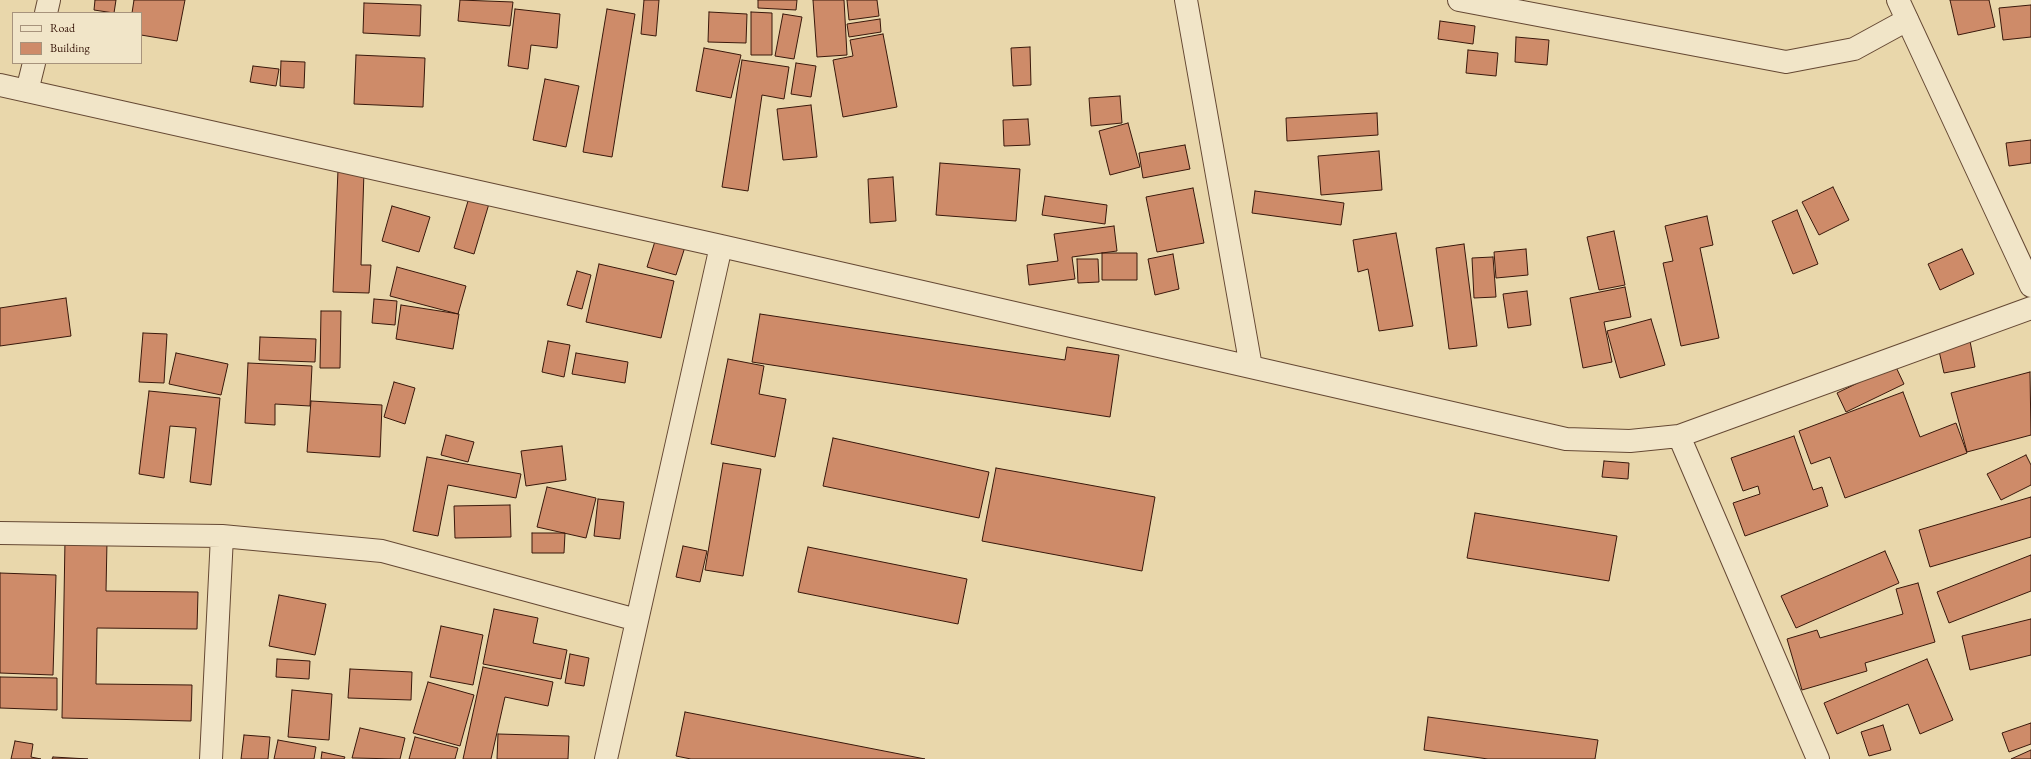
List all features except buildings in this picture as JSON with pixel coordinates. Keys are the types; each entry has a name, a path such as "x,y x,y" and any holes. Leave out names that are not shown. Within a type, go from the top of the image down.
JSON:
{"street":[{"path":"46,12 49,0"},
{"path":"1186,0 1251,367"},
{"path":"1459,0 1786,62 1854,49 1907,20"},
{"path":"1898,0 2031,286"},
{"path":"27,91 34,64"},
{"path":"0,85 721,246 1566,439 1630,441 1679,436 2031,308"},
{"path":"606,759 721,246"},
{"path":"1679,436 1818,759"},
{"path":"0,533 222,536 382,551 637,620"},
{"path":"211,759 222,536"}]}
